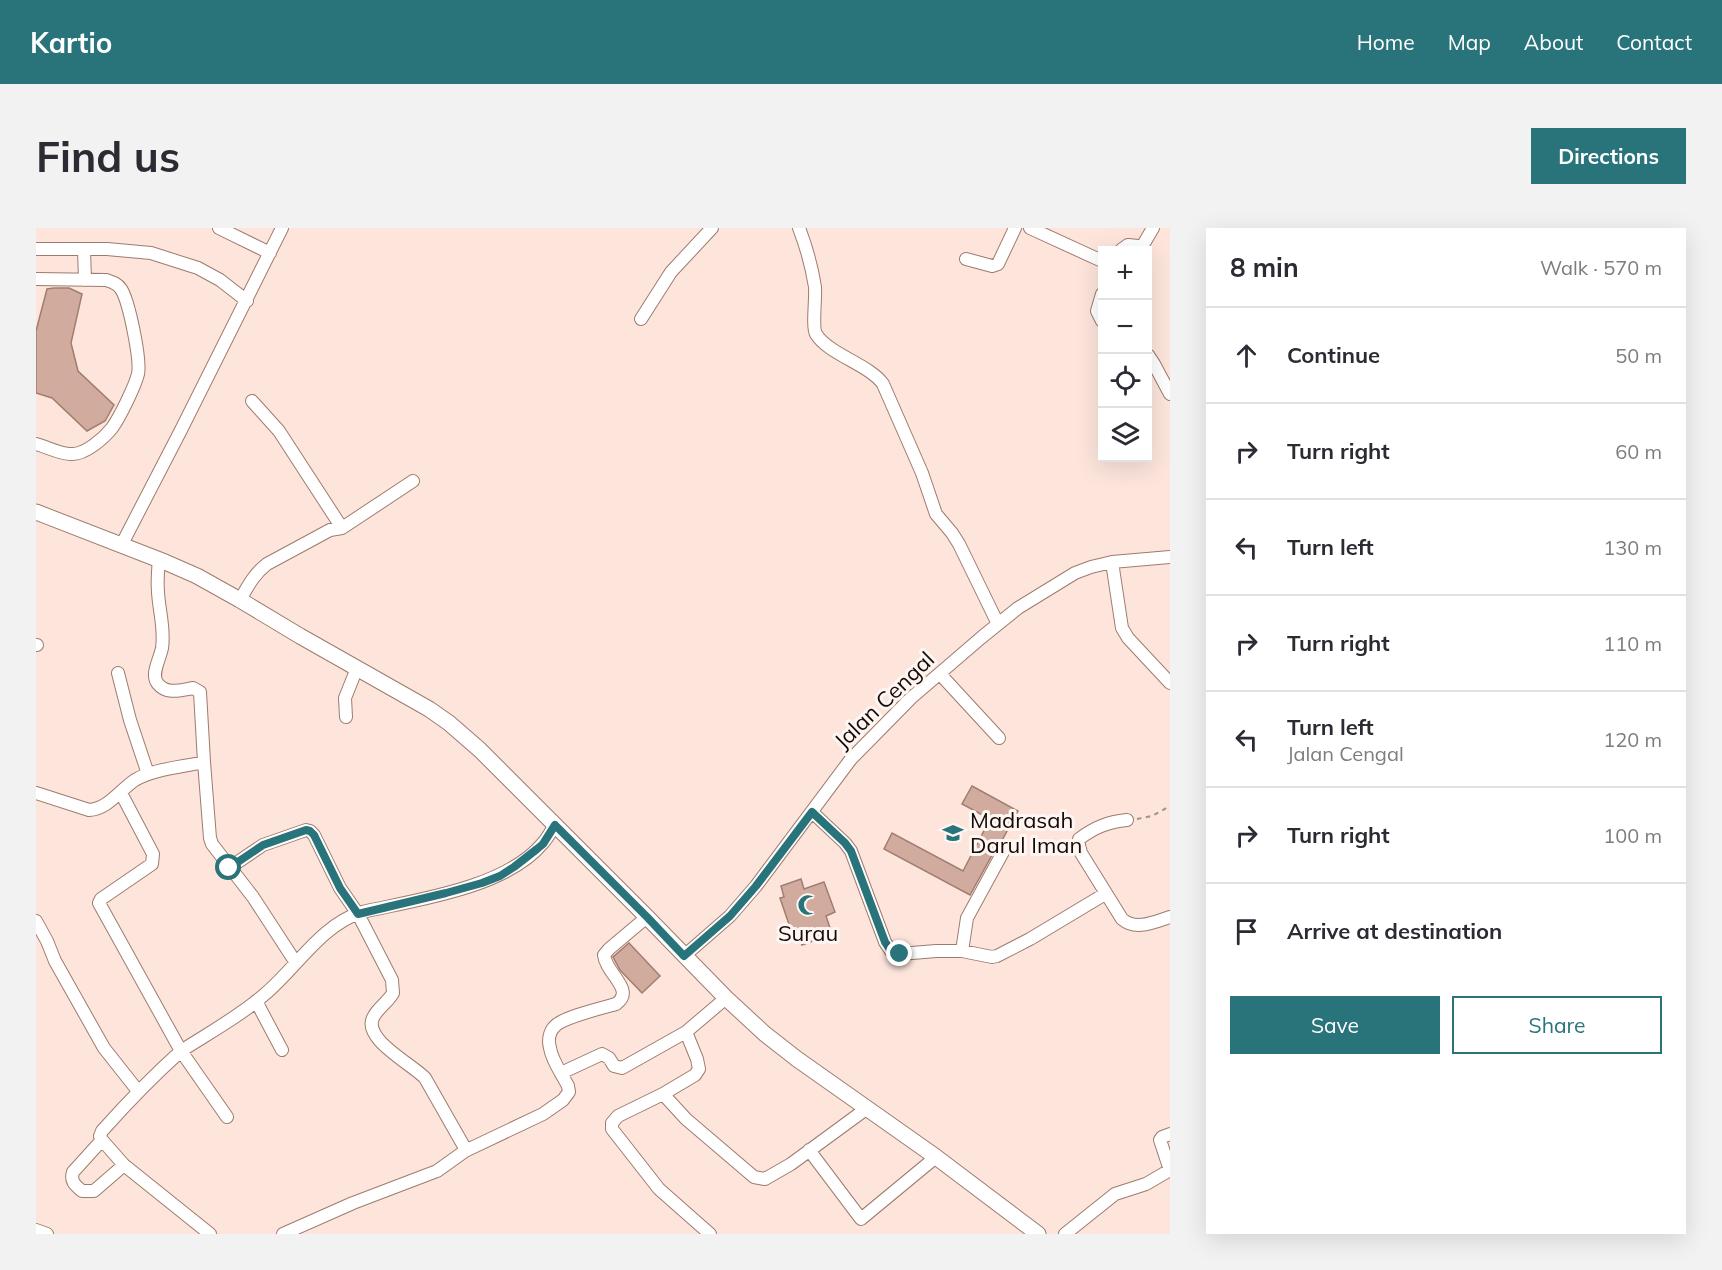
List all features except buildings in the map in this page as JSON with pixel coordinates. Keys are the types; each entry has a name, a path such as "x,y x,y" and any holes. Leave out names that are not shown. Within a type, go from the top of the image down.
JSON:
{"main road":[{"path":"37,513 122,544 197,576 429,709 449,723 480,750 726,998 784,1050 936,1157 1038,1234"}],"street":[{"path":"219,228 270,253"},
{"path":"122,544 282,228"},
{"path":"641,319 671,272 712,228"},
{"path":"799,228 814,286 816,333 826,343 883,384 922,473 936,514 959,544 998,624"},
{"path":"966,259 992,266 998,264 1015,228"},
{"path":"1030,228 1098,259"},
{"path":"1138,246 1143,244 1153,228"},
{"path":"36,249 107,249 151,253 198,268 220,280 247,301"},
{"path":"84,249 85,280"},
{"path":"36,279 106,280 116,283 125,298 139,366 138,376 119,418 96,443 81,453 70,454 36,444"},
{"path":"1152,361 1170,394"},
{"path":"252,401 279,431 342,528"},
{"path":"240,600 259,570 267,564 330,530 342,528 413,481"},
{"name":"Jalan Cengal","path":"684,956 730,916 756,886 851,759 911,698 998,624 1018,608 1075,573 1112,562 1170,557"},
{"path":"159,559 158,594 163,623 162,648 155,673 156,681 159,686 174,692 193,688 201,692 210,838 216,851 253,897 296,963"},
{"path":"1112,562 1122,628 1128,638 1170,683"},
{"path":"346,717 345,698 357,668"},
{"path":"118,673 130,720 148,774"},
{"path":"940,674 999,738"},
{"path":"36,793 89,810 100,808 135,781 148,774 204,762"},
{"path":"121,793 154,858 152,864 116,891 101,899 99,903 181,1051 227,1117"},
{"path":"812,812 851,851 888,948 900,954 962,951 997,956 1106,894"},
{"path":"1127,820 1097,827 1080,839 1078,842 1081,853 1127,924 1140,926 1170,917"},
{"path":"210,1234 124,1165 102,1140 100,1136 102,1131 138,1091 181,1051 256,1001 335,925 358,914 446,893 500,876 543,844 555,825"},
{"path":"229,868 263,845 306,830 314,835 340,888 358,914 392,980 393,993 374,1016 371,1024 372,1031 385,1046 418,1070 425,1078 466,1150"},
{"path":"962,951 967,918 1003,852"},
{"path":"283,1234 353,1203 430,1174 466,1150 543,1114 563,1100 569,1092 550,1051 550,1035 553,1028 568,1019 616,1004 622,999 623,989 607,966 604,955 647,917"},
{"path":"36,921 55,961 104,1048 138,1091"},
{"path":"561,1073 602,1054 609,1058 614,1066 622,1068 686,1032 726,998"},
{"path":"256,1001 282,1050"},
{"path":"686,1032 697,1059 699,1069 695,1075 618,1116 612,1123 612,1129 659,1190 710,1234"},
{"path":"663,1094 686,1119 754,1177 765,1179 791,1164 866,1108"},
{"path":"1065,1234 1115,1194 1146,1184 1170,1170 1160,1140 1170,1134"},
{"path":"102,1140 73,1172 71,1177 74,1184 82,1191 94,1191 124,1165"},
{"path":"809,1150 861,1219 936,1157"},
{"path":"36,1230 47,1234"}],"path":[{"path":"1127,820 1152,816 1170,806"}],"place":[{"name":"Madrasah Darul Iman","path":"953,833"},
{"name":"Surau","path":"808,905"}],"route":[{"path":"229,868 263,845 299,832 310,831 340,888 358,914 446,893 500,876 543,844 555,825 684,956 730,916 756,886 812,812 851,851 885,942 891,951 900,954"}]}
